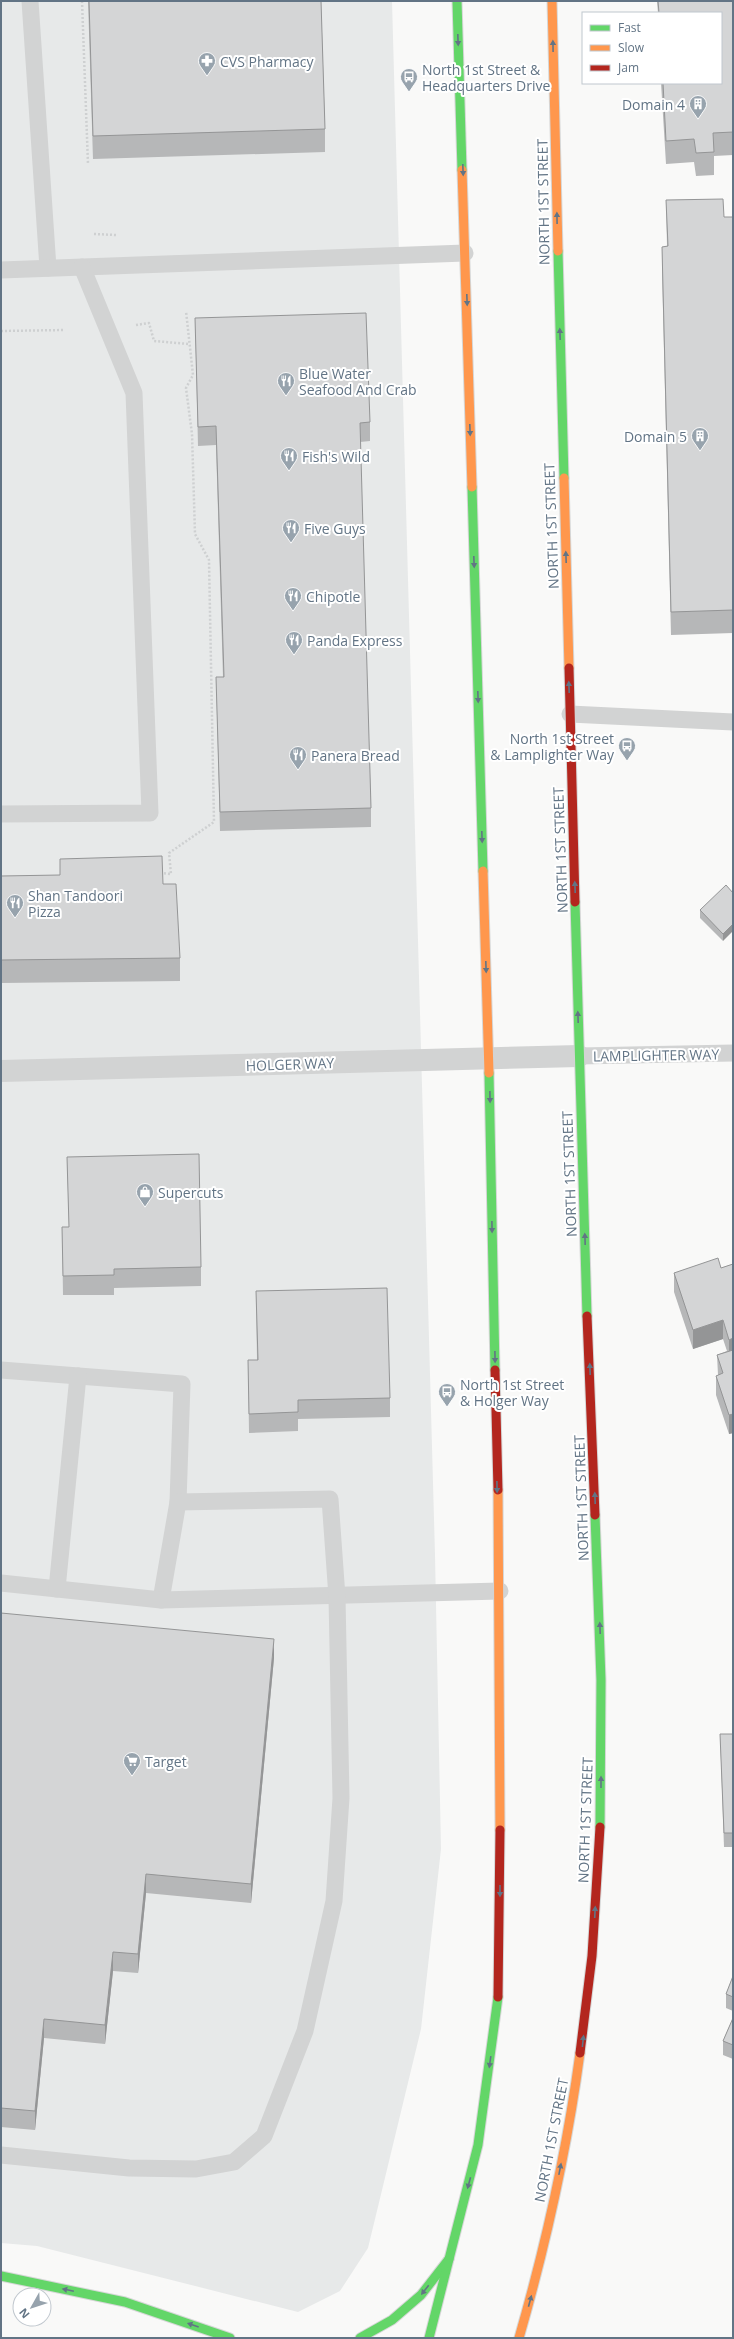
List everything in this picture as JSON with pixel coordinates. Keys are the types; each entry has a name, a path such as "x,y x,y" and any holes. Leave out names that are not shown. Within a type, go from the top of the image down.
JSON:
{"main road":[{"path":"429,2338 478,2145 496,2024 500,1972 500,1592 489,1058 457,1"},
{"name":"NORTH 1ST STREET","path":"519,2338 530,2303 552,2208 581,2058 592,1953 600,1824 602,1667 579,1056 552,1"},
{"path":"360,2338 392,2320 421,2295 449,2259"},
{"path":"1,2276 124,2302 230,2338"}],"street":[{"name":"HOLGER WAY","path":"1,1072 579,1056"}],"lane":[{"path":"30,1 48,268"},
{"path":"1,270 465,253"},
{"path":"1,814 150,813 134,393 82,267"},
{"path":"570,714 733,722"},
{"name":"LAMPLIGHTER WAY","path":"579,1056 733,1053"},
{"path":"1,1370 182,1384 178,1502 161,1600"},
{"path":"57,1589 78,1376"},
{"path":"1,2155 129,2168 196,2169 234,2162 264,2136 305,2031 334,1901 341,1798 337,1597 330,1499 178,1502"},
{"path":"1,1583 161,1600 500,1592"}],"path":[{"path":"82,1 88,164"},
{"path":"132,325 149,323 154,341 189,344"},
{"path":"1,331 65,330"}],"shaded area":[{"path":"1,1 392,1 435,1555 441,1849 421,2029 368,2248 340,2291 298,2312 37,2246 1,2243"}],"building":[{"name":"CVS Pharmacy","path":"89,1 321,1 325,129 93,136"},
{"name":"Domain 4","path":"658,1 733,1 733,132 713,133 714,152 696,153 694,139 666,141 663,84 722,84 722,12 659,12"},
{"name":"Domain 5","path":"723,199 724,217 733,217 733,610 671,612 662,247 668,246 666,200"},
{"path":"366,313 370,422 360,423 371,808 220,812 216,677 224,677 216,426 198,427 195,318"},
{"path":"162,856 163,884 176,884 180,958 1,960 1,876 60,875 60,859"},
{"path":"726,885 733,893 733,924 723,934 700,910"},
{"path":"199,1154 201,1267 114,1269 114,1275 63,1276 62,1227 69,1227 67,1157"},
{"path":"718,1258 721,1268 733,1264 733,1338 729,1340 723,1320 693,1330 674,1273"},
{"path":"387,1288 390,1398 298,1400 298,1412 249,1414 248,1360 258,1360 256,1291"},
{"path":"733,1350 733,1414 729,1415 716,1376 723,1373 717,1355"},
{"name":"Target","path":"1,1613 274,1639 251,1884 146,1874 138,1954 113,1952 105,2025 44,2019 35,2111 1,2108"},
{"path":"720,1734 733,1734 733,1833 724,1833"},
{"path":"733,1976 733,1997 726,1994"},
{"path":"733,2018 733,2045 723,2041"}],"traffic: fast":[{"path":"457,1 462,170"},
{"path":"558,251 564,478"},
{"path":"472,487 483,871"},
{"path":"575,902 587,1316"},
{"path":"489,1073 495,1370"},
{"path":"595,1515 601,1680 600,1827"},
{"path":"429,2338 478,2145 498,1997"},
{"path":"360,2338 392,2320 421,2295 449,2259"},
{"path":"1,2276 125,2302 230,2338"}],"traffic: slow":[{"path":"552,1 558,251"},
{"path":"462,170 472,487"},
{"path":"564,478 569,668"},
{"path":"483,871 489,1073"},
{"path":"498,1490 500,1830"},
{"path":"519,2338 555,2197 569,2125 580,2053"}],"traffic: jam":[{"path":"569,668 575,902"},
{"path":"587,1316 595,1515"},
{"path":"495,1370 498,1490"},
{"path":"580,2053 592,1956 600,1827"},
{"path":"498,1997 500,1830"}],"place":[{"name":"CVS Pharmacy","path":"207,76"},
{"name":"North 1st Street & Headquarters Drive","path":"409,92"},
{"name":"Domain 4","path":"698,119"},
{"name":"Blue Water Seafood And Crab","path":"286,396"},
{"name":"Domain 5","path":"700,451"},
{"name":"Fish's Wild","path":"289,471"},
{"name":"Five Guys","path":"291,543"},
{"name":"Chipotle","path":"293,611"},
{"name":"Panda Express","path":"294,655"},
{"name":"North 1st Street & Lamplighter Way","path":"627,761"},
{"name":"Panera Bread","path":"298,770"},
{"name":"Shan Tandoori Pizza","path":"15,918"},
{"name":"Supercuts","path":"145,1207"},
{"name":"North 1st Street & Holger Way","path":"447,1407"},
{"name":"Target","path":"132,1776"}]}
